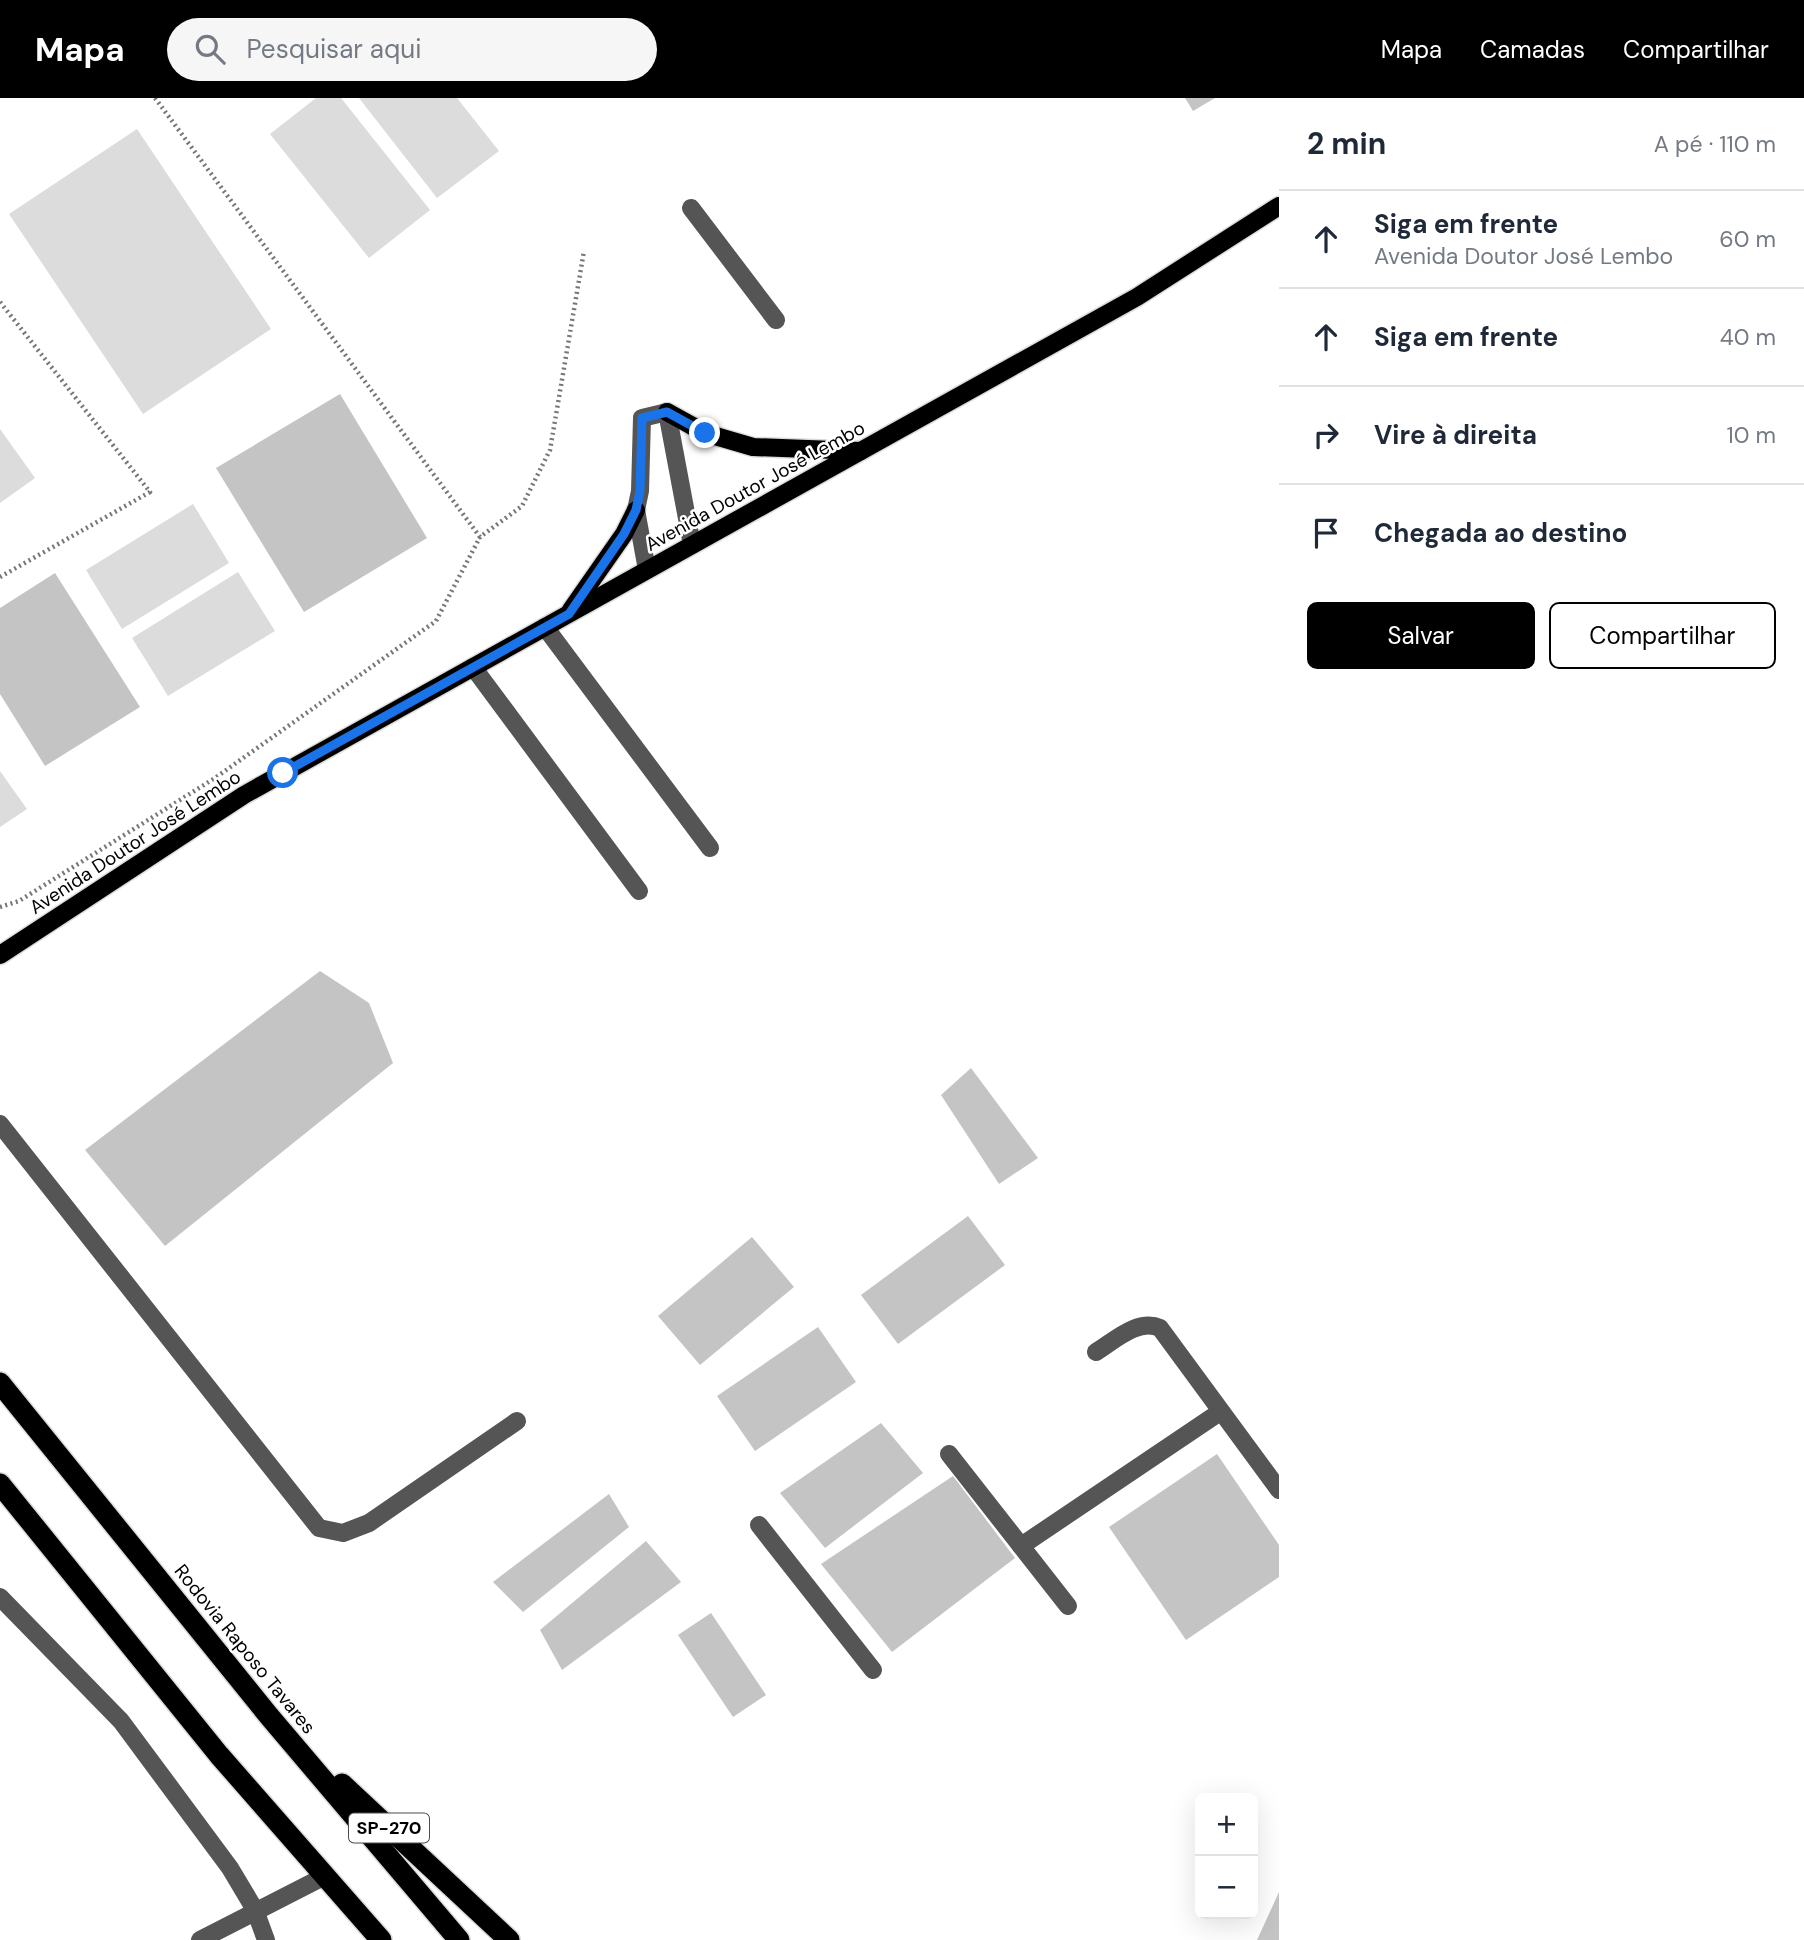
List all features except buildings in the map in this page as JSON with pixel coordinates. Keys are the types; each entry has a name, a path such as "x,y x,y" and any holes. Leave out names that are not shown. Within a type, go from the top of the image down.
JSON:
{"highway":[{"name":"Rodovia Raposo Tavares","path":"0,1383 269,1716 459,1940"},
{"path":"0,1484 219,1755 381,1940"},
{"name":"SP-270","path":"269,1716 509,1940"}],"main road":[{"name":"Avenida Doutor José Lembo","path":"0,955 244,795 1137,297 1279,206"},
{"path":"667,412 705,433 752,447 861,451"},
{"path":"569,614 624,534 636,510"}],"street":[{"path":"691,208 776,320"},
{"path":"647,570 636,510 640,491 642,418 667,412 692,545"},
{"path":"545,627 710,848"},
{"path":"473,667 639,891"},
{"path":"0,1124 319,1528 343,1533 369,1523 517,1421"},
{"path":"1096,1352 1138,1326 1152,1324 1160,1328 1279,1490"},
{"path":"1021,1546 1220,1412"},
{"path":"949,1454 1068,1606"},
{"path":"759,1525 873,1670"},
{"path":"0,1597 121,1721 230,1868 255,1910 266,1940"},
{"path":"200,1940 325,1876"}],"path":[{"path":"155,98 480,537"},
{"path":"0,907 19,901 215,778 436,621 480,537 522,506 550,450 584,251"},
{"path":"0,302 150,492 0,577"}],"shaded area":[{"path":"316,98 341,98 430,210 369,258 270,134"},
{"path":"359,98 457,98 499,151 437,198"},
{"path":"137,129 271,329 143,414 9,214"},
{"path":"0,429 35,478 0,503"},
{"path":"193,504 229,563 122,629 86,570"},
{"path":"238,572 275,631 168,696 132,638"},
{"path":"0,771 27,809 0,827"}],"route":[{"path":"283,773 569,614 624,534 636,510 640,491 642,418 667,412 705,433"}]}
